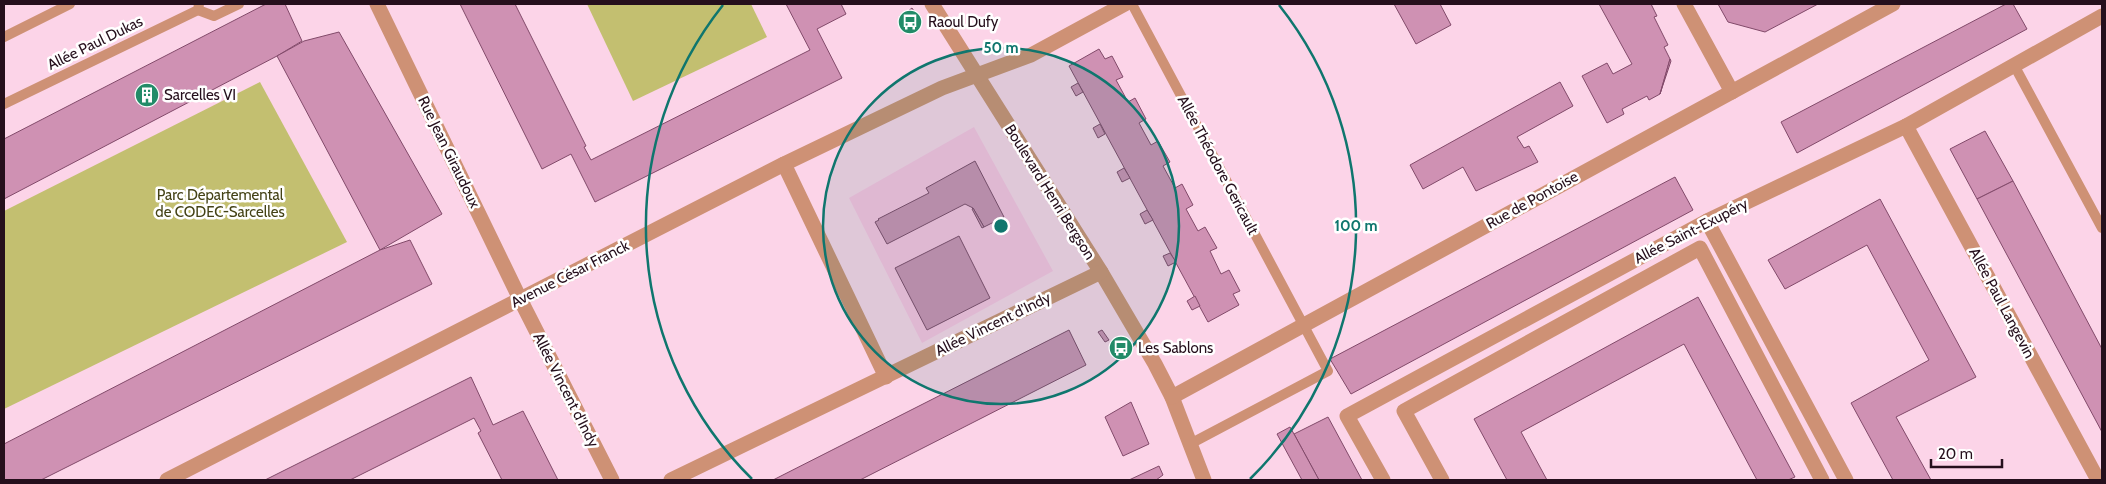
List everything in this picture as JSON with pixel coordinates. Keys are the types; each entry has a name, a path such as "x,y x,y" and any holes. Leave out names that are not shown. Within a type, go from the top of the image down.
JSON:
{"street":[{"name":"Rue Jean Giraudoux","path":"378,4 520,300"},
{"name":"Boulevard Henri Bergson","path":"932,4 1101,272 1164,382 1172,397 1204,480"},
{"name":"Avenue César Franck","path":"167,480 784,164 942,88 1031,55 1125,4"},
{"path":"1684,4 1732,92"},
{"name":"Rue de Pontoise","path":"1172,397 1732,92 1875,8 1893,4"},
{"name":"Allée Saint-Exupéry","path":"1383,480 1346,416 1707,222 1906,126 2102,16"},
{"name":"Allée Paul Langevin","path":"1906,126 2098,480"},
{"path":"784,164 886,377"},
{"path":"1707,222 1846,480"},
{"name":"Allée Saint-Exupéry","path":"1442,480 1404,411 1700,248 1822,480"},
{"name":"Allée Vincent d'Indy","path":"671,480 1101,272"},
{"name":"Allée Vincent d'Indy","path":"520,300 612,480"}],"lane":[{"path":"4,37 70,4"},
{"name":"Allée Paul Dukas","path":"4,104 199,7 214,16 239,4"},
{"name":"Allée Théodore Gericault","path":"1125,4 1328,371 1190,444"},
{"path":"2014,64 2102,228"}],"shaded area":[{"path":"974,127 1053,271 922,343 849,198"}],"green space":[{"path":"587,4 751,4 767,37 633,101"},
{"name":"Parc Départemental de CODEC-Sarcelles","path":"260,82 347,242 4,409 4,211"}],"building":[{"name":"Sarcelles VI","path":"266,4 285,4 302,41 277,56 4,199 4,139"},
{"path":"460,4 515,4 586,146 584,147 591,160 810,50 786,4 841,4 846,14 817,29 842,78 595,202 571,154 542,169"},
{"path":"1394,4 1440,4 1451,25 1416,44"},
{"path":"1599,4 1651,4 1657,16 1654,17 1668,45 1664,47 1670,59 1660,94 1649,100 1647,96 1622,109 1624,114 1607,123 1582,76 1607,63 1613,74 1632,64"},
{"path":"1718,4 1818,4 1765,32 1728,22"},
{"path":"2006,4 2013,4 2027,29 1797,153 1781,122"},
{"path":"912,8 919,19 915,22 908,11"},
{"path":"339,32 442,214 380,250 277,56 304,41"},
{"path":"1099,49 1105,59 1112,56 1123,77 1116,80 1128,102 1135,98 1146,119 1139,123 1151,145 1158,141 1170,162 1163,166 1175,188 1182,184 1193,205 1186,209 1198,231 1205,227 1217,248 1210,251 1221,274 1229,270 1240,291 1233,294 1239,305 1208,322 1069,66"},
{"path":"1670,59 1671,61 1660,94"},
{"path":"1560,82 1573,106 1517,137 1524,148 1529,146 1538,162 1476,191 1463,167 1423,189 1410,165"},
{"path":"1078,83 1083,92 1076,96 1071,87"},
{"path":"1100,124 1105,134 1098,138 1093,128"},
{"path":"1985,131 2013,181 1977,199 1950,149"},
{"path":"975,161 1004,217 984,227 973,208 965,204 887,244 875,222 878,219 929,193 926,188"},
{"path":"1124,168 1130,178 1122,182 1117,172"},
{"path":"1675,177 1693,210 1351,394 1330,359"},
{"path":"2013,181 2102,349 2102,432 1977,199"},
{"path":"1880,199 1976,377 1896,417 1931,480 1893,480 1851,403 1929,360 1867,245 1785,289 1768,260"},
{"path":"973,208 984,227 982,228"},
{"path":"1147,210 1153,220 1145,224 1140,214"},
{"path":"959,236 990,298 927,330 895,268"},
{"path":"410,240 432,284 41,480 4,480 4,444 380,250"},
{"path":"1170,253 1176,262 1168,266 1163,256"},
{"path":"1195,296 1200,306 1192,310 1187,301"},
{"path":"1698,297 1795,477 1788,480 1757,480 1684,344 1521,432 1547,480 1507,480 1474,419"},
{"path":"1069,330 1086,365 860,480 773,480"},
{"path":"1102,330 1109,340 1105,342 1098,332"},
{"path":"471,377 493,425 523,411 558,480 502,480 478,433 481,431 474,418 350,480 265,480"},
{"path":"1131,402 1149,444 1123,456 1105,417"},
{"path":"1328,417 1362,480 1319,480 1294,434"},
{"path":"1290,427 1319,480 1302,480 1277,434"},
{"path":"1159,466 1163,475 1156,480 1129,480"}],"place":[{"name":"Raoul Dufy","path":"910,22"},
{"name":"Sarcelles VI","path":"147,95"},
{"name":"Les Sablons","path":"1121,348"}]}
